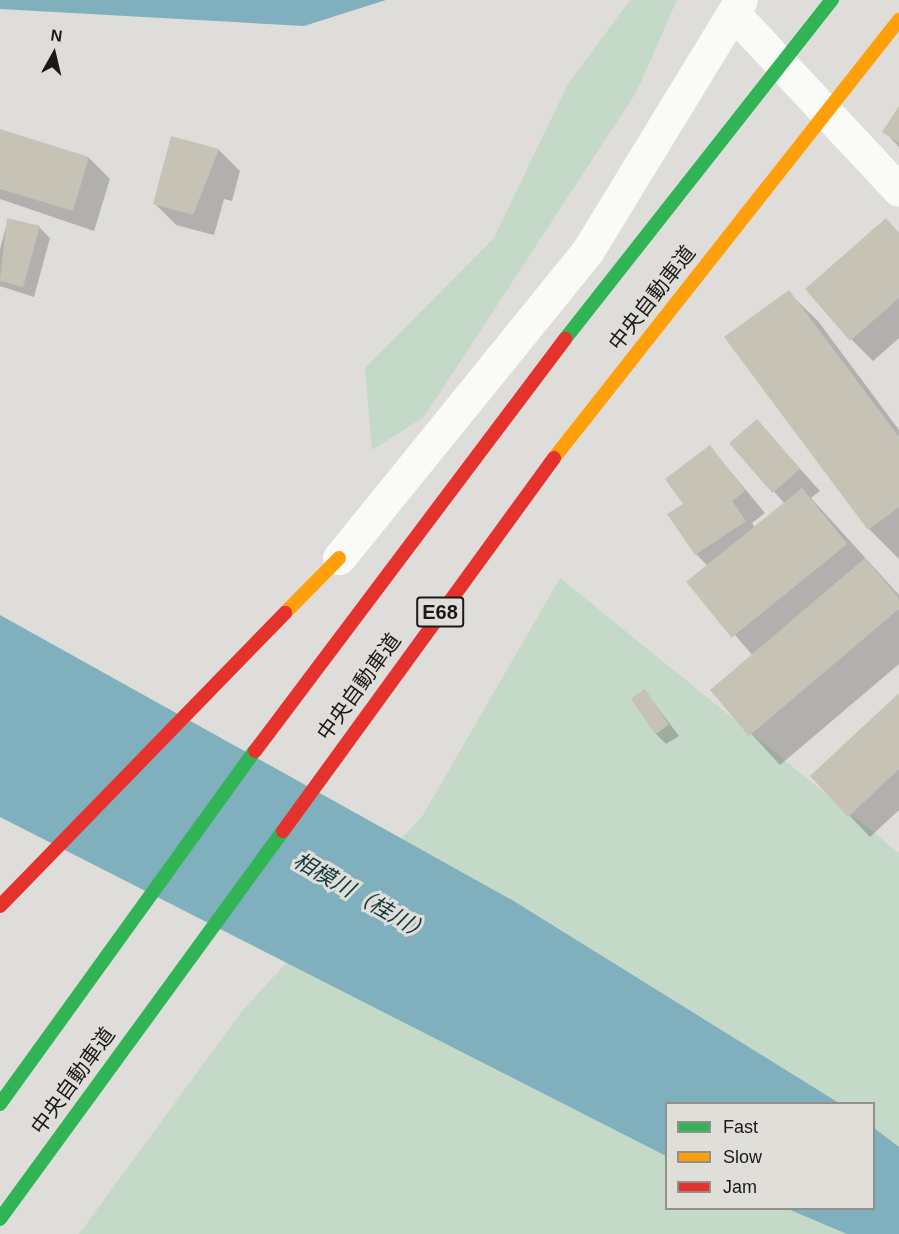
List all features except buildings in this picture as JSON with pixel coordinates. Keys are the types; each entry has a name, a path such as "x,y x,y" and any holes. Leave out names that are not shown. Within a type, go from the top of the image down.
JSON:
{"main road":[{"name":"中央自動車道","path":"0,1104 184,845 530,384 832,0"},
{"name":"中央自動車道","path":"0,1219 581,421 899,20"},
{"path":"0,906 339,558"}],"street":[{"path":"339,558 587,252 739,8 899,190"}],"green space":[{"path":"630,0 677,0 637,91 424,417 372,450 365,368 494,238 568,84"},
{"path":"560,578 899,853 899,1234 79,1234 242,1011 423,815"}],"water":[{"path":"0,0 386,0 304,26 0,9"},
{"name":"相模川（桂川）","path":"0,615 512,900 837,1102 665,1102 665,1155 0,817"},
{"path":"875,1129 899,1147 899,1234 847,1234 790,1210 875,1210"}],"traffic: fast":[{"path":"565,339 832,0"},
{"path":"0,1104 255,751"},
{"path":"0,1219 283,831"}],"traffic: slow":[{"path":"554,458 899,20"},
{"path":"285,613 339,558"}],"traffic: jam":[{"path":"255,751 565,339"},
{"path":"283,831 554,458"},
{"path":"0,906 285,613"}]}
